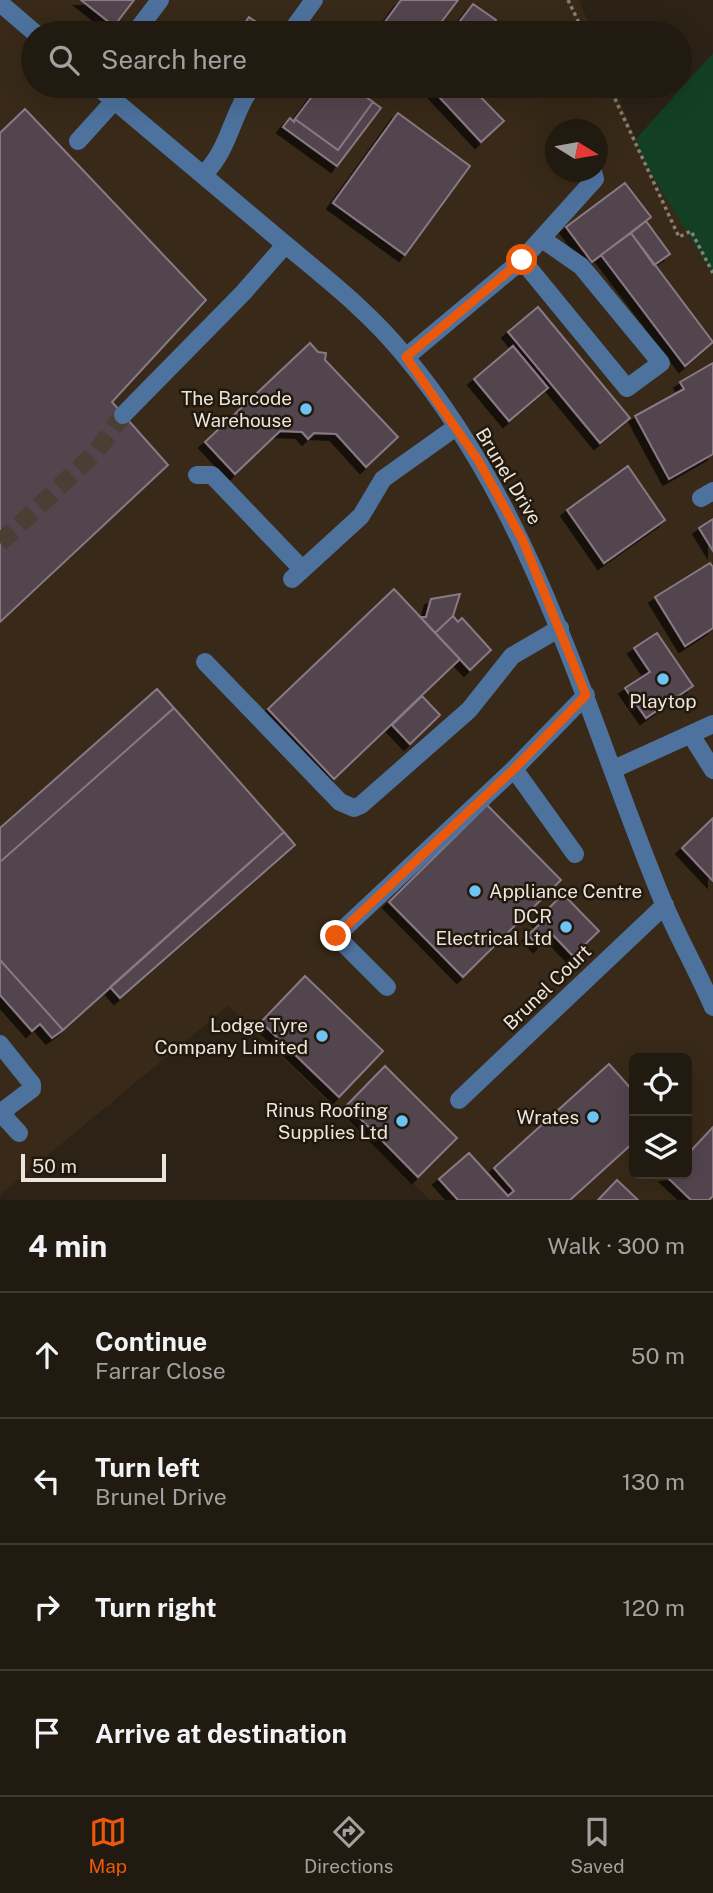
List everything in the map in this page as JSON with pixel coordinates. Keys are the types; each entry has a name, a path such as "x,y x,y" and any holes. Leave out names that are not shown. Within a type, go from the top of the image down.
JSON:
{"street":[{"path":"144,21 160,0"},
{"path":"299,21 314,0"},
{"path":"0,3 22,21"},
{"name":"Brunel Drive","path":"112,98 365,312 406,357 456,427 523,541 586,695 664,905 713,1007"},
{"path":"203,175 226,146 237,111 245,98"},
{"path":"78,141 115,100"},
{"path":"406,357 522,260 592,182"},
{"path":"522,260 627,388 661,363 581,266 546,232"},
{"path":"123,415 243,293 285,245"},
{"path":"197,475 212,475 297,574 361,516 383,480 456,427"},
{"path":"205,662 340,802 354,808 361,805 469,710 512,656 560,628"},
{"path":"387,987 336,936 514,769 586,695"},
{"path":"614,769 713,724"},
{"path":"691,735 713,770"},
{"path":"514,769 575,854"},
{"name":"Brunel Court","path":"459,1100 664,905"},
{"path":"0,1044 32,1084 32,1088 0,1113 19,1133"}],"path":[{"path":"568,0 578,21"},
{"path":"614,98 679,237 691,231 713,272"}],"shaded area":[{"path":"0,0 579,0 588,21 21,21 21,98 619,98 647,167 713,275 713,1200 430,1200 228,1006 0,1195"}],"green space":[{"path":"713,53 713,275 647,167 636,139 673,98 692,98 692,76"}],"building":[{"path":"81,0 134,0 118,21 108,21"},
{"path":"401,0 458,0 442,21 386,21"},
{"path":"473,4 496,20 495,21 460,21"},
{"path":"311,98 368,98 373,102 338,150 295,119"},
{"path":"440,98 482,98 504,121 481,142"},
{"path":"373,102 381,108 337,166 283,127 290,118 294,122 295,119 338,150"},
{"path":"25,109 206,300 112,402 168,465 0,622 0,133"},
{"path":"398,113 470,166 405,255 333,203"},
{"path":"625,183 651,217 592,262 566,227"},
{"path":"646,221 670,254 654,265 631,233"},
{"path":"631,233 713,342 685,366 601,255"},
{"path":"538,307 630,418 600,443 508,332"},
{"name":"The Barcode Warehouse","path":"310,343 318,352 326,353 325,360 398,437 366,467 336,434 314,433 308,439 302,432 280,431 235,474 205,442"},
{"path":"513,346 548,388 509,421 474,379"},
{"path":"713,363 713,454 669,479 635,416 684,389 680,382"},
{"path":"628,466 665,520 604,563 567,510"},
{"path":"713,519 713,551 699,528"},
{"path":"710,563 713,567 713,628 685,646 655,597"},
{"path":"394,589 460,659 334,779 268,709"},
{"path":"460,594 453,616 435,633 420,617 426,617 431,599"},
{"path":"453,616 458,622 462,618 491,650 470,670 435,633"},
{"name":"Playtop","path":"657,633 693,686 646,718 625,688 650,672 634,648"},
{"path":"157,689 174,708 0,862 0,828"},
{"path":"422,696 440,715 410,744 392,725"},
{"path":"174,708 284,832 63,1030 0,960 0,862"},
{"name":"Appliance Centre","path":"487,805 561,880 463,977 389,902"},
{"path":"713,818 713,881 682,848"},
{"path":"284,832 295,845 120,998 110,987"},
{"name":"DCR Electrical Ltd","path":"563,894 599,931 573,956 552,934 539,946 528,935 541,923 538,919"},
{"path":"0,960 63,1030 52,1038 40,1024 32,1031 0,995"},
{"name":"Lodge Tyre Company Limited","path":"305,976 383,1051 339,1097 261,1022"},
{"name":"Wrates","path":"609,1064 629,1086 629,1147 570,1200 458,1200 439,1179 469,1153 508,1196 514,1191 494,1168"},
{"name":"Rinus Roofing Supplies Ltd","path":"385,1066 457,1138 418,1177 347,1105"},
{"path":"713,1127 713,1196 709,1200 691,1200 669,1179 692,1179 692,1150"},
{"path":"617,1180 638,1200 598,1200"}],"tunnel":[{"path":"0,543 96,452 123,415"}],"place":[{"name":"The Barcode Warehouse","path":"306,409"},
{"name":"Playtop","path":"663,679"},
{"name":"Appliance Centre","path":"475,891"},
{"name":"DCR Electrical Ltd","path":"566,927"},
{"name":"Lodge Tyre Company Limited","path":"322,1036"},
{"name":"Wrates","path":"593,1117"},
{"name":"Rinus Roofing Supplies Ltd","path":"402,1121"}],"route":[{"path":"336,936 514,769 586,695 523,541 478,460 406,357 522,260"}]}
